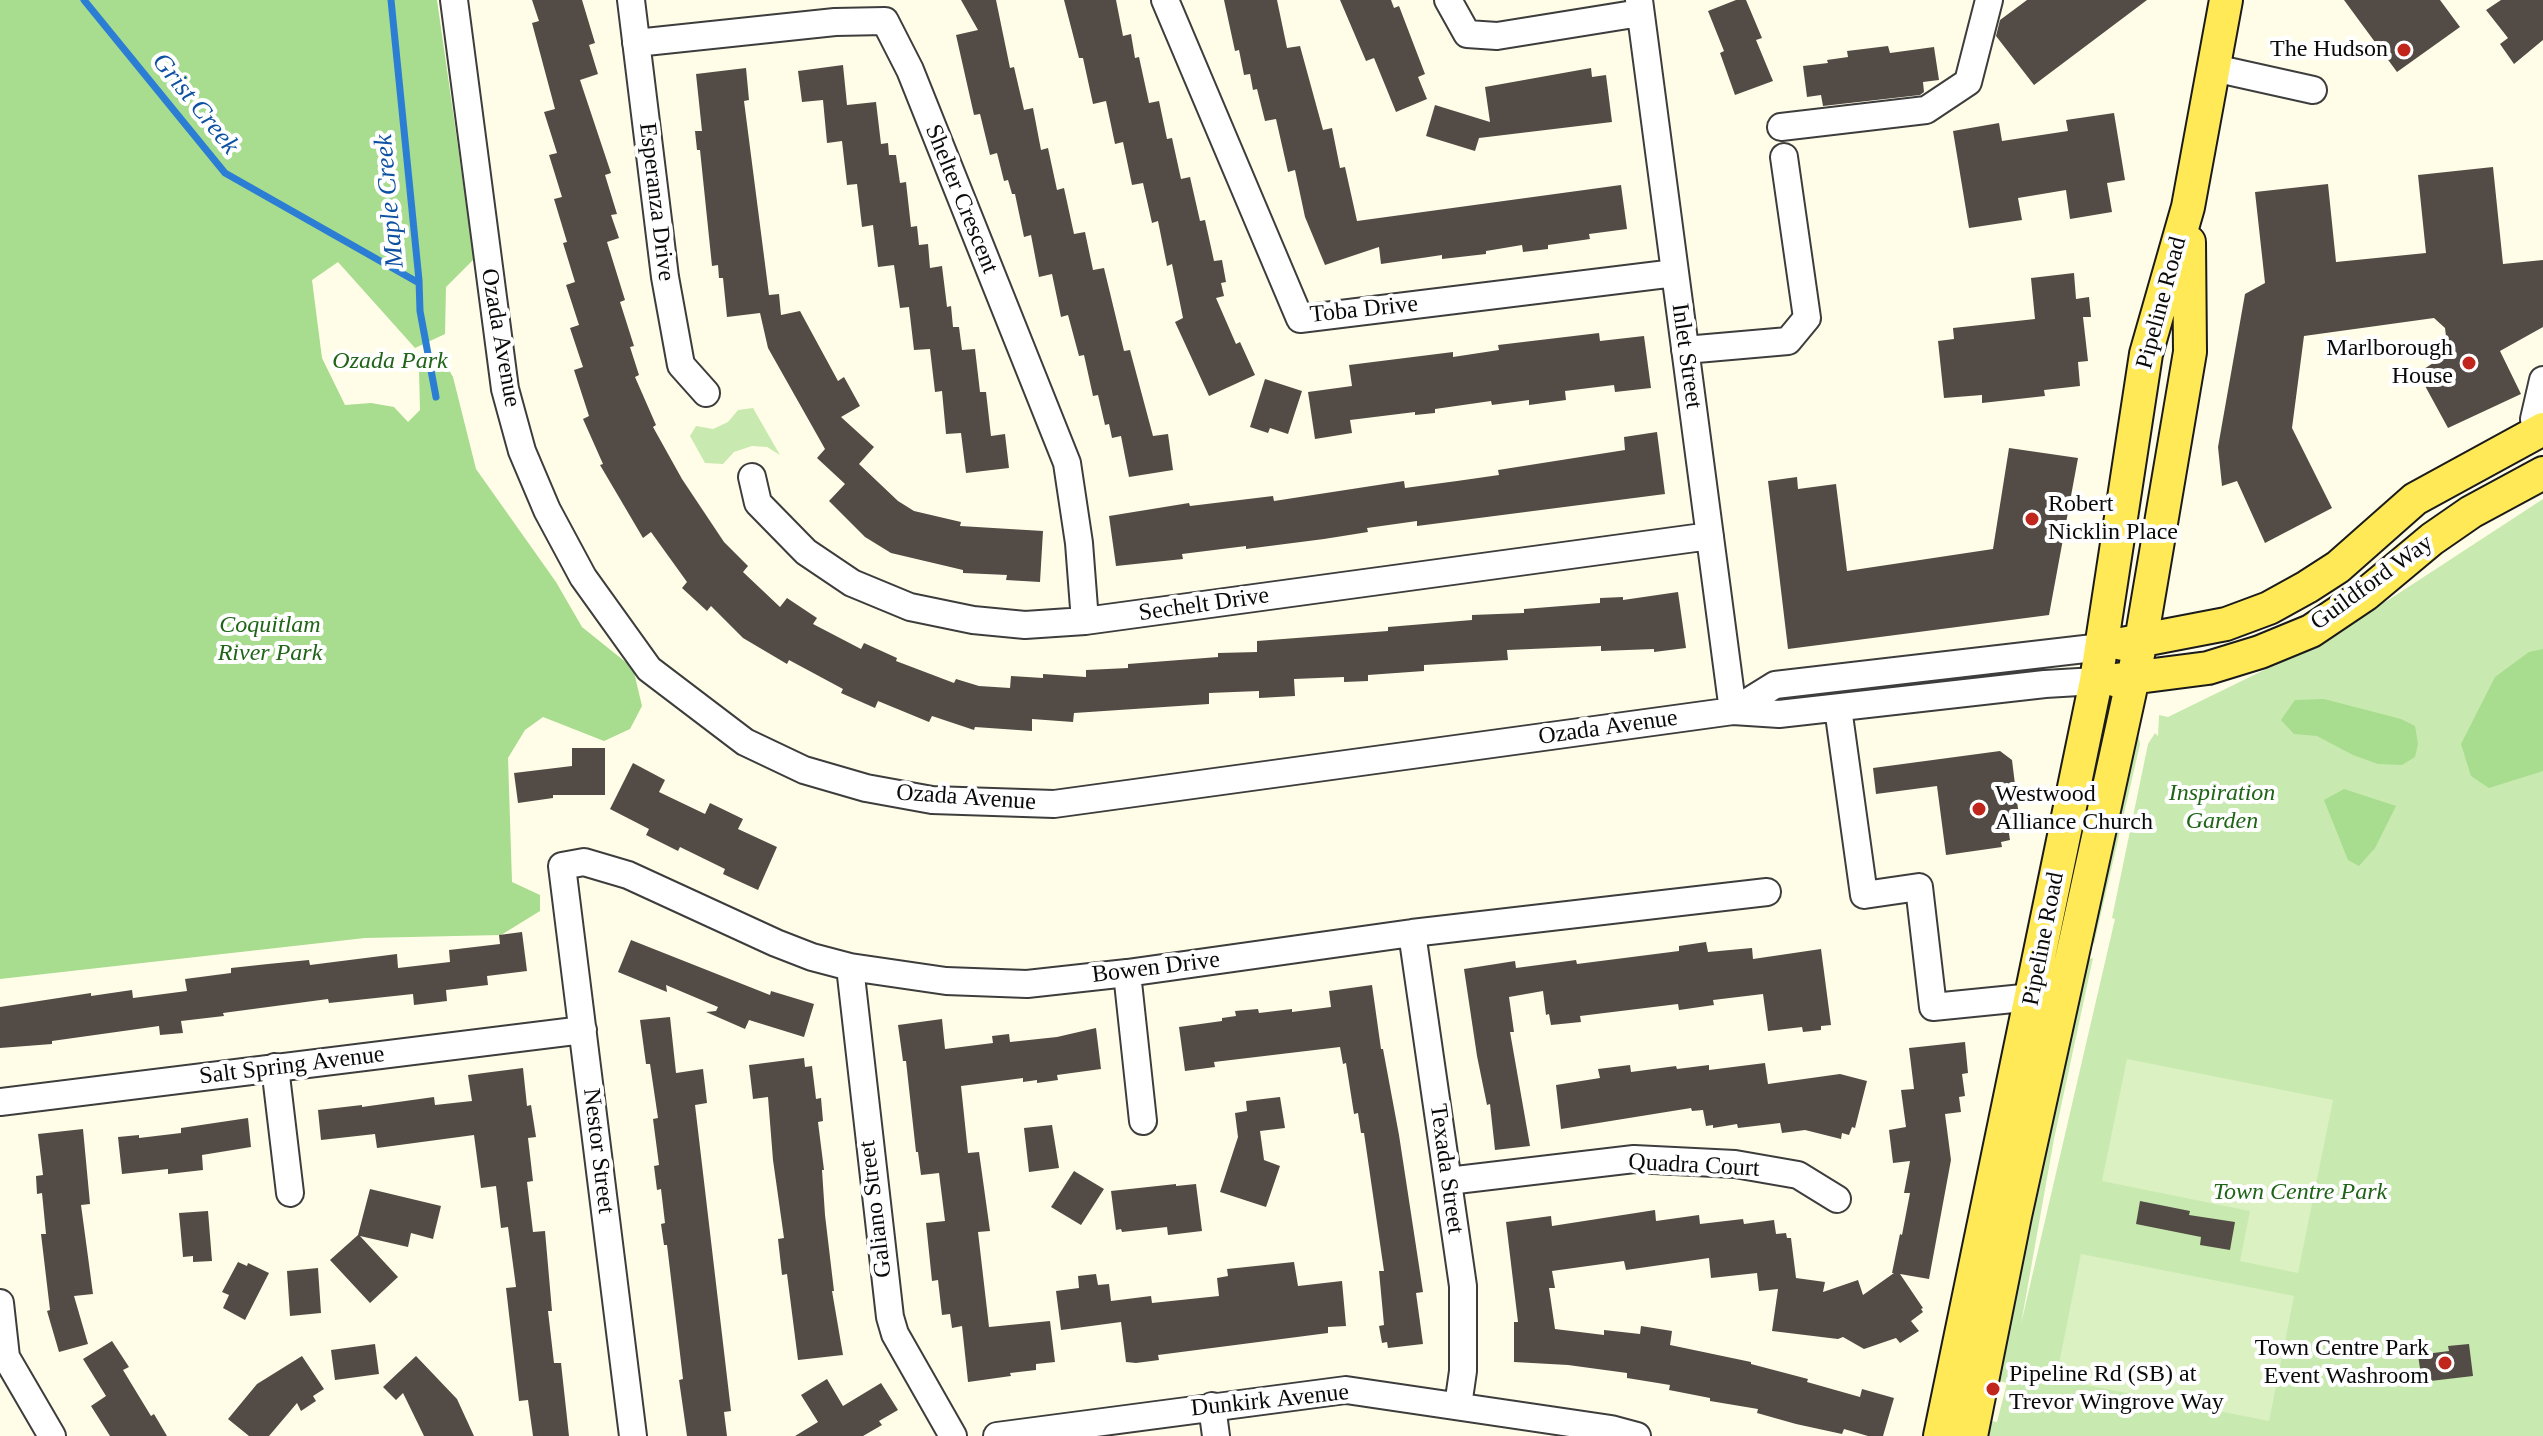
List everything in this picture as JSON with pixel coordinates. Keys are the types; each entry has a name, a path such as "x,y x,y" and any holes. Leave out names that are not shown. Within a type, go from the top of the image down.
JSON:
{"main road":[{"name":"Pipeline Road","path":"1940,1436 2096,681 2146,354 2188,207 2226,0"},
{"name":"Pipeline Road","path":"1971,1436 2015,1216 2141,641 2190,352 2188,207"},
{"name":"Guildford Way","path":"2102,647 2226,624 2269,608 2338,567 2415,499 2540,430"},
{"name":"Guildford Way","path":"2096,681 2208,668 2260,652 2311,631 2366,594 2432,539 2471,512 2543,473"}],"street":[{"name":"Ozada Avenue","path":"454,0 505,389 522,451 547,510 583,577 649,669 745,742 804,770 866,788 932,800 1054,804 1733,711 1779,714 2096,681"},
{"name":"Esperanza Drive","path":"631,0 665,277 681,365 706,393"},
{"name":"Toba Drive","path":"1165,0 1300,319 1675,273"},
{"path":"1448,0 1467,34 1497,36 1640,7"},
{"path":"1781,127 1926,110 1968,82 1989,0"},
{"name":"Inlet Street","path":"1640,7 1733,711"},
{"name":"Shelter Crescent","path":"636,43 835,22 885,21 910,70 1067,463 1079,543 1085,621"},
{"path":"2214,68 2313,90"},
{"path":"1685,350 1788,341 1807,318 1784,157"},
{"path":"2540,430 2534,419 2543,380"},
{"name":"Sechelt Drive","path":"752,477 758,503 806,552 852,583 910,607 973,620 1025,625 1085,621 1710,536"},
{"name":"Ozada Avenue","path":"1733,711 1775,685 2102,647"},
{"path":"1838,708 1864,895 1919,887 1933,1007 2033,997"},
{"name":"Bowen Drive","path":"562,866 584,862 628,875 776,943 850,967 946,981 1027,984 1412,933 1767,892"},
{"name":"Nestor Street","path":"562,866 633,1436"},
{"name":"Texada Street","path":"1412,933 1463,1286 1463,1371 1458,1406"},
{"name":"Galiano Street","path":"850,967 890,1317 895,1334 953,1436"},
{"path":"1127,973 1143,1121"},
{"name":"Salt Spring Avenue","path":"0,1102 583,1030"},
{"path":"275,1067 290,1193"},
{"name":"Quadra Court","path":"1448,1181 1634,1159 1735,1164 1798,1175 1837,1199"},
{"path":"0,1303 3,1358 52,1436"},
{"name":"Dunkirk Avenue","path":"997,1436 1346,1390 1611,1429 1637,1436"},
{"path":"1212,1406 1216,1436"}],"green space":[{"name":"Coquitlam River Park","path":"0,0 437,0 474,259 446,287 445,334 415,348 338,262 312,280 322,358 345,405 371,403 394,407 408,422 420,410 419,370 443,360 453,377 476,469 556,582 582,627 633,668 642,706 630,729 604,741 543,717 525,730 508,758 512,882 540,895 540,911 501,935 365,938 0,979"},
{"path":"753,408 780,455 767,447 752,446 734,452 723,464 705,463 690,436 696,426 713,429 728,422 738,410"},
{"name":"Town Centre Park","path":"2543,499 2543,1436 1987,1436 1990,1421 1997,1422 2007,1383 1991,1379 2083,960 2093,958 2054,1139 2021,1324 2115,919 2112,918 2148,744 2155,733 2158,736 2159,715 2168,717 2262,671 2390,599"},
{"path":"2543,649 2543,771 2489,788 2471,776 2461,744 2495,677 2529,652"},
{"path":"2324,699 2401,719 2415,726 2418,744 2415,757 2402,765 2378,764 2317,736 2294,734 2281,720 2295,700"},
{"path":"2136,724 2140,744 2094,944 2088,934"},
{"path":"2344,789 2396,806 2375,848 2359,866 2348,860 2324,800"},
{"path":"2127,1059 2333,1100 2298,1273 2240,1261 2250,1211 2102,1181"},
{"path":"2081,1254 2294,1296 2269,1421 2056,1379"}],"building":[{"path":"532,0 582,0 595,43 589,45 598,74 580,80 611,173 605,175 617,214 611,215 619,238 607,242 625,300 620,302 634,346 630,347 639,375 635,377 656,425 653,427 682,479 724,542 748,566 743,572 780,607 787,598 817,618 813,624 861,649 864,643 897,658 896,661 954,683 956,679 979,686 1010,688 1011,676 1043,678 1043,674 1086,677 1086,670 1218,657 1218,653 1257,652 1257,641 1388,631 1388,627 1472,620 1472,615 1524,613 1524,609 1600,603 1600,598 1623,597 1623,600 1678,592 1686,648 1654,652 1654,649 1601,651 1601,646 1507,650 1508,660 1424,665 1424,671 1368,675 1368,681 1344,682 1344,677 1294,679 1295,696 1259,698 1259,691 1209,693 1209,704 1074,713 1073,722 1032,719 1032,731 975,727 974,730 932,716 929,722 878,701 875,708 841,693 843,689 789,660 787,664 743,638 711,606 707,611 682,588 687,582 651,532 643,538 600,465 603,464 583,419 589,416 574,370 583,367 570,328 579,325 566,285 575,282 554,199 562,197 549,155 557,153 544,112 555,109 532,23 539,21"},
{"path":"961,0 996,0 1010,68 1014,67 1024,110 1033,108 1041,150 1048,148 1057,190 1064,188 1074,234 1085,232 1093,270 1104,268 1124,351 1130,350 1153,436 1168,434 1173,470 1129,477 1121,436 1112,438 1109,424 1105,425 1098,395 1093,396 1084,355 1079,356 1068,315 1061,317 1052,274 1039,277 1031,235 1024,237 1015,194 1012,194 1008,180 1004,181 997,153 990,155 980,114 974,115 956,35 978,30"},
{"path":"1064,0 1116,0 1123,36 1131,34 1135,58 1139,57 1149,103 1159,101 1167,139 1172,138 1181,179 1190,177 1200,221 1205,220 1214,261 1222,260 1226,282 1221,283 1224,296 1216,298 1236,344 1240,342 1255,375 1209,396 1175,322 1183,318 1172,264 1167,266 1158,221 1152,223 1143,183 1132,185 1123,142 1115,144 1106,101 1093,104 1083,58 1079,58"},
{"path":"1224,0 1277,0 1287,48 1300,46 1323,130 1332,128 1340,168 1345,167 1357,221 1621,185 1627,229 1589,234 1590,239 1548,245 1548,249 1523,252 1522,245 1486,251 1486,254 1442,259 1442,255 1381,264 1379,247 1325,265 1305,217 1295,170 1288,172 1276,119 1265,121 1257,89 1253,90 1250,74 1244,75 1239,50 1235,51"},
{"path":"1340,0 1391,0 1394,8 1399,6 1425,74 1418,77 1427,99 1396,112 1374,58 1366,61"},
{"path":"1736,0 1746,0 1762,38 1756,40 1773,81 1735,95 1720,53 1724,51 1708,11"},
{"path":"2027,0 2147,0 2034,85 1996,36 2000,20"},
{"name":"The Hudson","path":"2344,0 2440,0 2460,27 2397,72"},
{"path":"2501,0 2543,0 2543,40 2514,64 2500,44 2508,38 2486,10"},
{"path":"1888,46 1890,53 1934,47 1939,80 1923,82 1924,92 1920,95 1823,106 1821,95 1807,97 1803,66 1848,57 1847,51"},
{"path":"843,65 847,105 876,102 881,144 888,143 889,155 896,155 900,183 906,182 911,227 917,226 919,245 928,244 930,268 942,266 953,327 959,327 962,350 975,349 980,392 986,392 991,436 1005,434 1009,468 966,473 961,433 946,434 942,391 935,392 930,349 914,350 909,307 900,308 894,265 878,267 873,225 862,227 857,184 847,185 842,141 827,143 823,100 802,102 798,71"},
{"path":"746,68 749,100 744,101 769,295 779,294 781,315 800,311 838,381 844,377 860,406 841,417 874,447 859,464 898,501 914,511 961,522 960,526 1043,531 1040,582 1006,580 1007,575 963,573 963,570 891,553 865,537 829,501 845,484 817,458 825,449 768,348 760,313 727,317 723,278 719,278 718,265 712,266 700,150 697,150 695,131 702,131 696,74"},
{"path":"1591,68 1592,77 1606,75 1612,122 1479,138 1475,151 1426,136 1435,105 1490,122 1485,87"},
{"path":"2114,113 2125,180 2107,183 2112,212 2070,219 2066,190 2018,198 2022,220 1969,228 1953,131 1999,123 2002,141 2068,131 2066,120"},
{"name":"Marlborough House","path":"2493,167 2503,264 2543,260 2543,327 2500,351 2521,394 2448,428 2418,373 2448,353 2445,328 2434,318 2304,336 2292,428 2332,508 2265,543 2237,481 2222,486 2218,447 2245,294 2265,283 2255,192 2328,184 2336,262 2426,253 2418,175"},
{"path":"2074,273 2076,299 2089,297 2091,317 2083,317 2088,361 2078,362 2080,386 2044,390 2045,396 1982,403 1982,395 1944,398 1938,341 1954,339 1953,328 2035,319 2031,278"},
{"path":"1599,333 1600,341 1644,336 1651,388 1615,392 1614,385 1565,391 1566,400 1529,405 1529,400 1492,405 1491,401 1435,409 1435,413 1415,415 1415,412 1350,420 1352,433 1315,439 1308,392 1352,386 1349,365 1453,352 1453,357 1499,350 1498,345"},
{"path":"1265,379 1302,391 1288,434 1270,428 1268,433 1250,427"},
{"path":"1657,432 1665,494 1417,526 1417,521 1367,528 1368,532 1324,539 1182,554 1183,559 1116,566 1109,516 1189,503 1190,506 1273,496 1274,501 1404,481 1405,488 1499,475 1498,470 1625,450 1624,437"},
{"name":"Robert Nicklin Place","path":"2009,448 2078,458 2049,615 1788,649 1768,481 1797,477 1798,489 1836,484 1847,571 1993,549"},
{"path":"572,748 605,748 605,795 553,795 553,798 518,803 514,773 572,766"},
{"name":"Westwood Alliance Church","path":"2000,751 2012,760 2020,825 2008,827 2010,840 2001,842 2002,847 1946,855 1937,786 1876,794 1873,768"},
{"path":"633,763 665,780 659,792 705,814 710,803 743,819 738,829 777,847 758,890 723,874 725,869 680,847 678,851 646,835 649,829 610,809"},
{"path":"522,932 527,971 487,976 488,985 446,990 447,1001 414,1005 413,994 329,1003 328,999 181,1021 183,1033 160,1035 159,1026 52,1041 52,1044 0,1048 0,1007 91,993 91,996 132,990 133,998 187,991 185,979 231,973 231,968 268,964 309,960 310,965 397,954 398,968 450,962 449,950 500,944 499,935"},
{"path":"631,940 770,995 771,991 814,1004 804,1037 749,1020 745,1029 706,1012 716,1011 718,1007 666,985 667,992 618,972"},
{"path":"1706,942 1708,952 1752,948 1753,959 1821,949 1831,1025 1821,1026 1821,1030 1803,1032 1802,1027 1768,1031 1763,994 1713,1000 1714,1005 1679,1010 1678,1004 1580,1016 1581,1022 1551,1025 1549,1014 1546,1015 1543,991 1509,997 1514,1032 1510,1032 1530,1146 1495,1150 1490,1104 1487,1105 1477,1056 1464,969 1515,961 1516,968 1576,960 1577,964 1679,951 1679,946"},
{"path":"1372,985 1423,1292 1416,1293 1423,1344 1388,1348 1387,1342 1382,1343 1379,1326 1384,1325 1379,1271 1384,1271 1364,1133 1361,1133 1358,1113 1354,1114 1346,1063 1343,1064 1340,1047 1214,1062 1215,1067 1185,1071 1179,1027 1222,1021 1222,1018 1236,1016 1235,1011 1258,1009 1259,1013 1292,1009 1292,1012 1331,1007 1329,991"},
{"path":"670,1017 676,1073 703,1069 707,1103 695,1105 731,1411 724,1412 727,1436 687,1436 679,1380 683,1379 667,1245 664,1245 661,1224 665,1223 661,1189 657,1190 654,1166 659,1165 653,1119 658,1118 640,1020"},
{"path":"942,1019 945,1049 993,1043 992,1036 1009,1034 1010,1042 1057,1037 1096,1028 1101,1069 1057,1075 1058,1080 1037,1083 1037,1080 1023,1082 1023,1078 961,1086 968,1153 979,1152 990,1231 978,1232 989,1327 1050,1321 1055,1362 1036,1364 1036,1370 1010,1373 1011,1376 968,1382 962,1326 952,1328 950,1314 942,1315 938,1280 932,1281 926,1223 945,1221 939,1173 921,1175 906,1061 903,1061 898,1025"},
{"path":"1965,1042 1968,1073 1962,1074 1965,1096 1959,1097 1961,1112 1945,1114 1951,1160 1929,1279 1900,1274 1923,1308 1923,1312 1911,1321 1919,1331 1900,1343 1896,1338 1864,1349 1843,1337 1838,1339 1772,1331 1778,1289 1759,1291 1757,1273 1711,1278 1709,1258 1626,1270 1624,1261 1552,1271 1555,1288 1549,1288 1555,1329 1604,1335 1604,1330 1640,1334 1641,1326 1672,1331 1670,1345 1751,1362 1860,1397 1862,1389 1894,1398 1883,1436 1868,1436 1844,1429 1842,1434 1796,1424 1757,1413 1758,1409 1669,1390 1670,1385 1627,1378 1627,1373 1514,1362 1514,1322 1518,1322 1506,1222 1551,1216 1552,1226 1655,1210 1656,1221 1699,1215 1700,1224 1743,1219 1744,1224 1774,1220 1776,1234 1786,1233 1787,1238 1791,1238 1796,1278 1825,1282 1823,1292 1858,1280 1863,1295 1894,1273 1910,1193 1904,1193 1910,1161 1893,1163 1889,1130 1906,1127 1901,1090 1914,1089 1909,1048"},
{"path":"804,1058 805,1067 812,1066 816,1099 821,1098 823,1121 818,1122 825,1215 832,1291 843,1355 798,1360 787,1274 782,1275 778,1239 784,1238 768,1097 753,1099 749,1065"},
{"path":"1765,1063 1768,1084 1840,1074 1867,1081 1855,1128 1852,1127 1849,1135 1842,1133 1841,1139 1805,1130 1782,1133 1780,1123 1713,1128 1713,1125 1706,1126 1703,1110 1692,1111 1691,1108 1561,1129 1556,1085 1600,1078 1598,1069 1630,1065 1631,1072 1709,1065 1709,1070"},
{"path":"523,1068 527,1106 531,1105 536,1137 528,1138 533,1181 527,1182 533,1232 545,1231 552,1311 548,1311 554,1363 561,1363 569,1436 533,1436 528,1400 519,1401 506,1288 516,1287 508,1227 501,1228 496,1186 481,1188 474,1135 377,1148 375,1134 321,1140 318,1110 434,1097 435,1105 472,1101 468,1075"},
{"path":"1280,1097 1285,1128 1260,1131 1264,1160 1280,1166 1266,1207 1220,1192 1238,1137 1235,1113 1247,1111 1246,1101"},
{"path":"248,1118 251,1147 202,1155 203,1170 168,1174 168,1169 122,1174 118,1137 181,1133 181,1128"},
{"path":"1052,1125 1059,1168 1029,1172 1024,1128"},
{"path":"83,1129 90,1204 81,1205 93,1294 74,1296 88,1344 59,1352 47,1311 50,1310 41,1234 46,1234 42,1193 37,1194 36,1176 43,1175 38,1134"},
{"path":"1074,1171 1104,1189 1081,1225 1051,1207"},
{"path":"1196,1184 1202,1231 1168,1235 1167,1227 1116,1230 1111,1191"},
{"path":"370,1189 441,1206 433,1239 411,1233 408,1247 360,1236 398,1277 370,1303 330,1260 358,1235"},
{"path":"2140,1201 2190,1211 2189,1215 2235,1222 2230,1250 2200,1245 2201,1237 2136,1224"},
{"path":"208,1211 212,1261 193,1262 193,1256 183,1257 179,1213"},
{"path":"238,1262 247,1266 248,1263 269,1273 245,1320 223,1308 229,1295 222,1292"},
{"path":"1294,1262 1298,1286 1342,1281 1346,1326 1328,1327 1328,1333 1158,1355 1159,1360 1136,1363 1126,1362 1121,1322 1061,1330 1056,1291 1079,1288 1078,1276 1096,1274 1098,1285 1109,1284 1111,1301 1151,1296 1152,1303 1219,1296 1217,1278 1228,1276 1227,1269"},
{"path":"318,1268 321,1313 290,1316 287,1271"},
{"path":"112,1341 129,1367 123,1370 167,1436 110,1436 91,1406 106,1396 83,1359"},
{"path":"375,1344 379,1374 335,1380 331,1350"},
{"name":"Town Centre Park Event Washroom","path":"2469,1344 2473,1376 2422,1382 2418,1355 2449,1351 2448,1346"},
{"path":"302,1356 324,1389 313,1396 316,1401 301,1411 297,1403 269,1436 249,1436 228,1419 257,1384"},
{"path":"416,1356 457,1399 474,1436 424,1436 403,1393 396,1400 383,1387"},
{"path":"827,1379 843,1406 881,1383 898,1410 879,1421 882,1425 863,1436 795,1436 818,1422 801,1395"}],"waterway":[{"name":"Grist Creek","path":"84,0 225,173 419,283"},
{"name":"Maple Creek","path":"391,0 420,311 436,397"}],"place":[{"name":"The Hudson","path":"2404,50"},
{"name":"Marlborough House","path":"2469,363"},
{"name":"Robert Nicklin Place","path":"2032,519"},
{"name":"Westwood Alliance Church","path":"1979,809"},
{"name":"Town Centre Park Event Washroom","path":"2445,1363"},
{"name":"Pipeline Rd (SB) at Trevor Wingrove Way","path":"1993,1389"}],"park label":[{"name":"Ozada Park","path":"390,362"},
{"name":"Inspiration Garden","path":"2222,808"}]}
